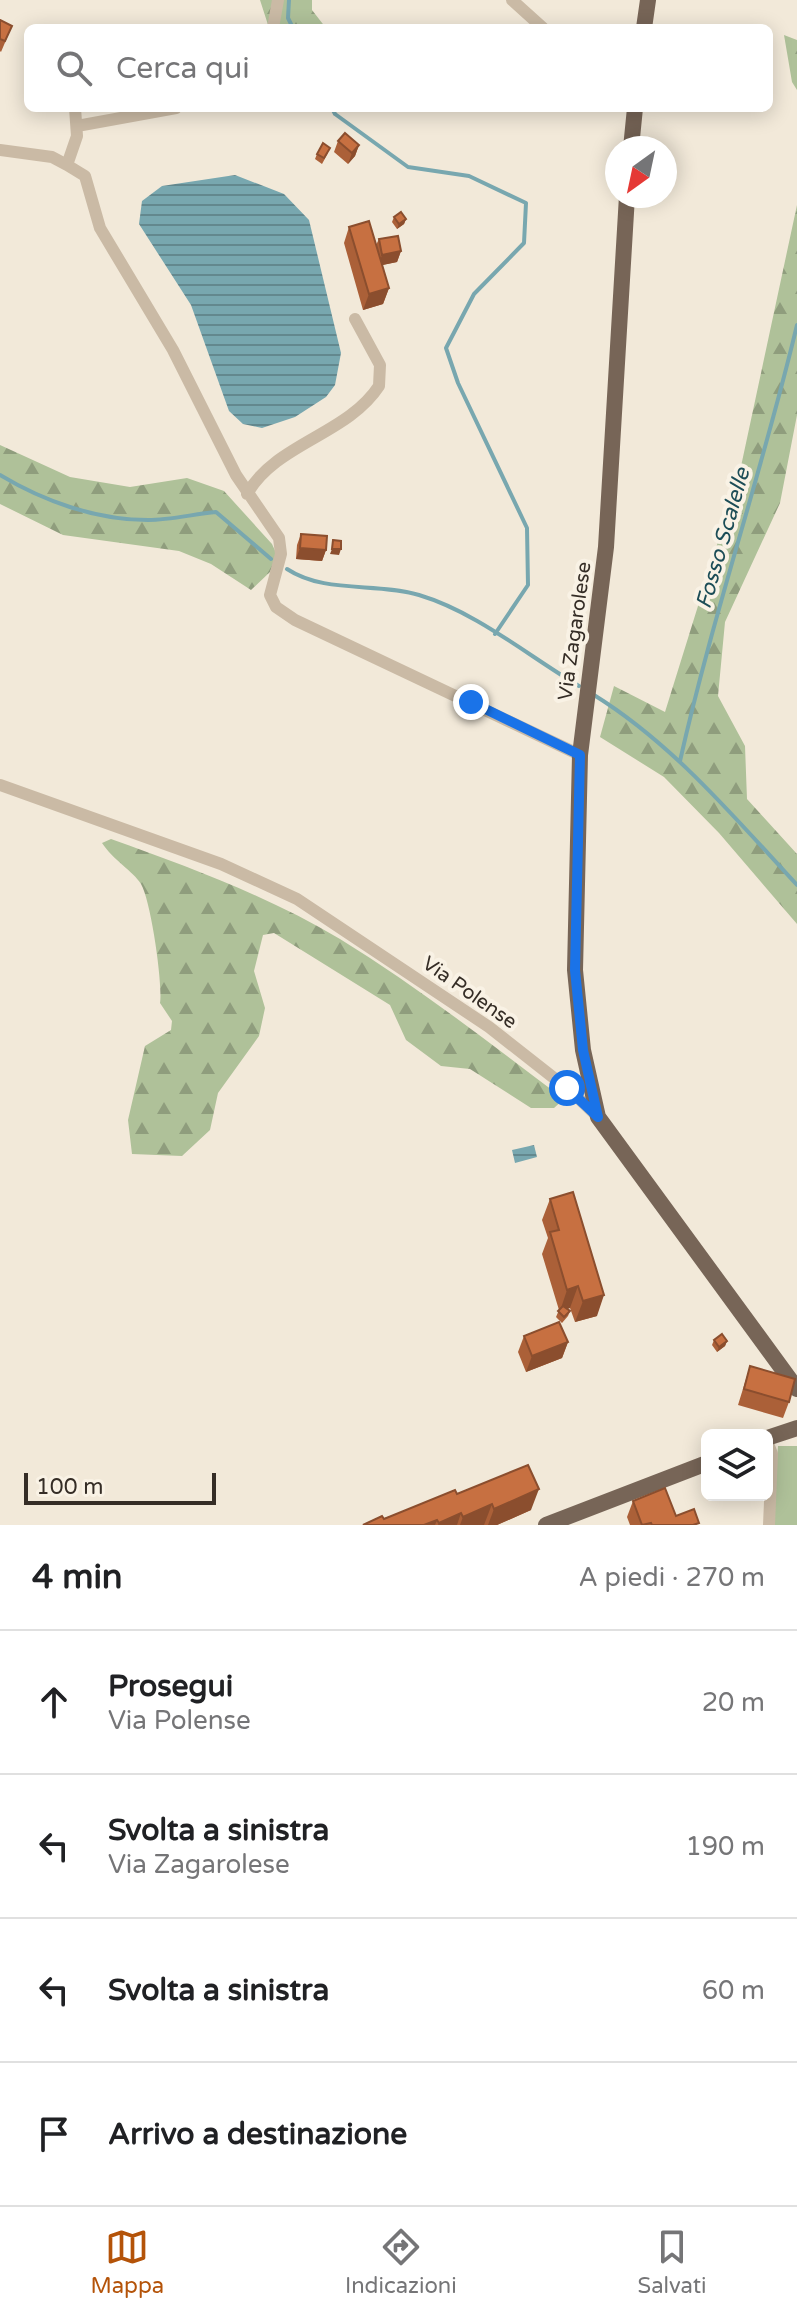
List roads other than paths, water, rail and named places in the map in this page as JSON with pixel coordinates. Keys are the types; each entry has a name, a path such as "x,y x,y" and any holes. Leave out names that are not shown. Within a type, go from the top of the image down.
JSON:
{"main road":[{"path":"645,24 648,0"},
{"path":"632,136 635,112"},
{"name":"Via Zagarolese","path":"598,1117 583,1050 575,970 580,755 606,547 626,208"},
{"name":"Via Polense","path":"598,1117 797,1389"},
{"path":"773,1438 797,1428"},
{"path":"546,1525 701,1465"}],"street":[{"path":"274,24 278,0"},
{"path":"512,0 539,24"},
{"path":"67,165 77,136 75,112"},
{"path":"77,126 154,112"},
{"path":"0,150 52,157 85,176 100,228 178,359 247,494 281,543 270,595 280,611 580,755"},
{"path":"247,494 267,468 332,428 379,386 380,365 355,319"},
{"name":"Via Polense","path":"0,785 233,869 297,899 489,1027 573,1093 598,1117"},
{"path":"769,1525 770,1501"}],"water":[{"path":"235,175 284,194 309,220 341,353 335,385 326,397 295,417 262,428 243,424 229,411 191,305 139,224 142,201 162,186"},
{"path":"534,1145 537,1157 515,1163 512,1150"}],"waterway":[{"path":"289,0 288,18 291,24"},
{"path":"334,112 408,167 469,176 526,203 524,243 474,294 446,348 458,383 527,528 528,585 495,634"},
{"name":"Fosso Scalelle","path":"680,761 797,325"},
{"path":"0,475 52,501 109,517 156,520 216,512 271,559"},
{"path":"287,569 318,582 403,591 440,603 481,623 579,686"},
{"path":"594,695 623,714 676,759 797,885"}]}
